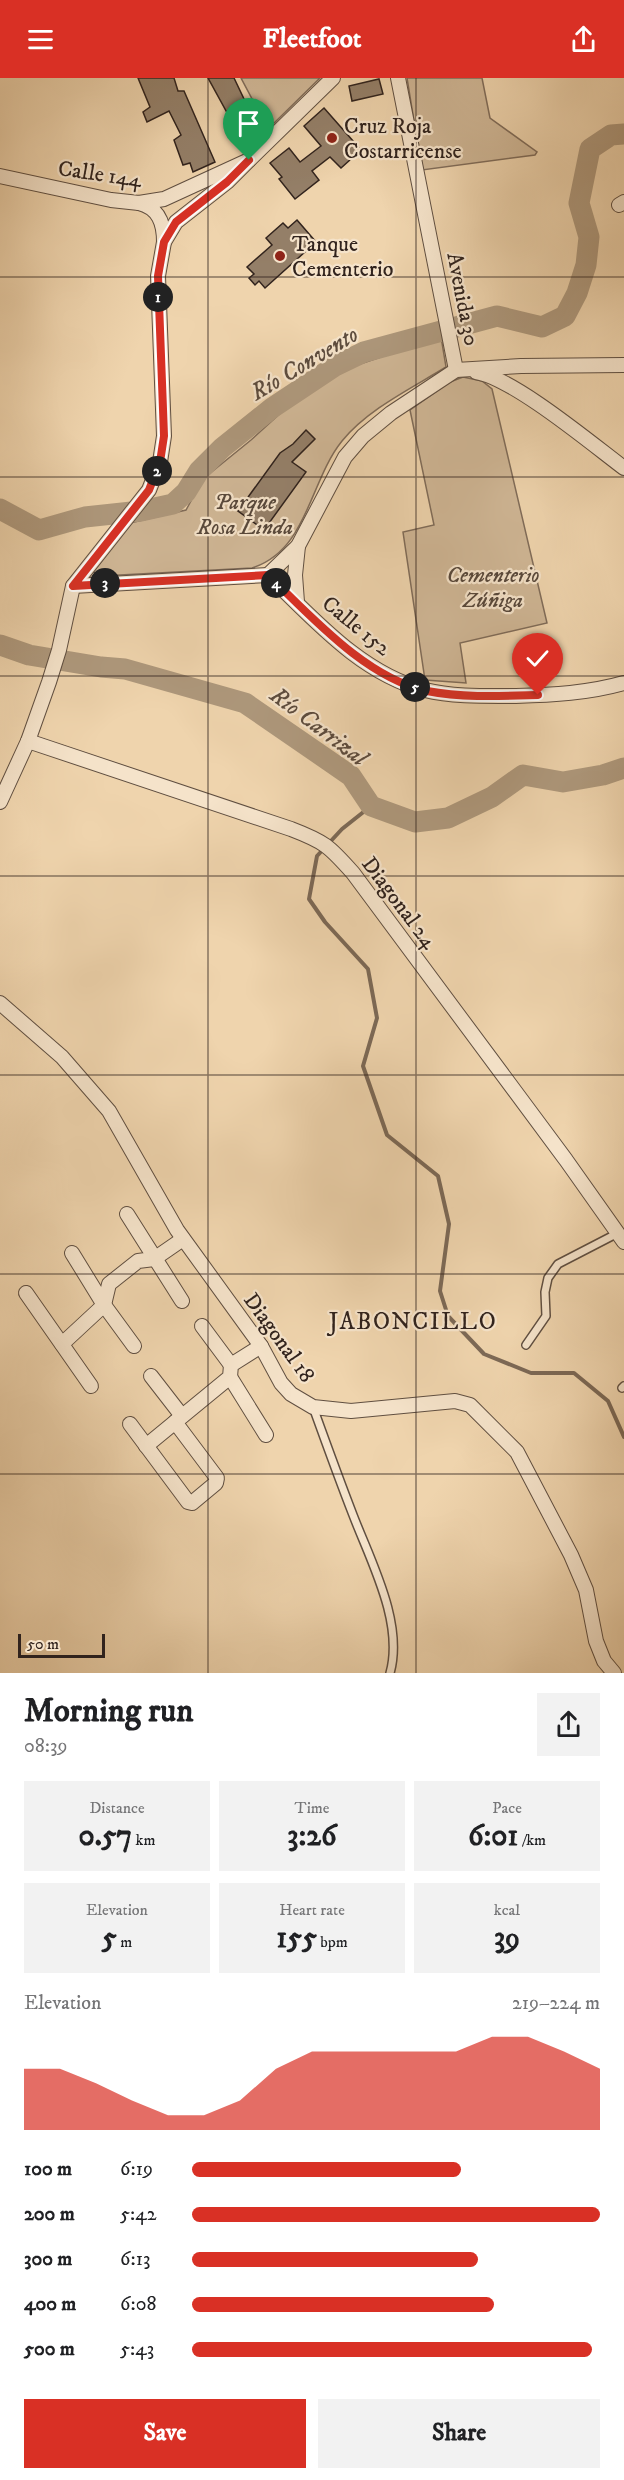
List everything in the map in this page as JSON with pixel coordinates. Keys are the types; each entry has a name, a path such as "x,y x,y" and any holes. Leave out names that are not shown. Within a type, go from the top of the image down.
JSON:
{"street":[{"name":"Calle 144","path":"0,176 111,200 139,203 164,199 249,160 333,78"},
{"name":"Avenida 30","path":"398,78 456,370 492,376 559,420 624,468"},
{"path":"164,242 176,222 227,182 249,160"},
{"path":"0,802 28,741 49,682 59,650 73,586 149,490 160,462 164,436 158,276 164,242 164,225 157,213 139,203"},
{"path":"73,586 268,575 298,546 353,447 375,424 456,370 520,366 624,365"},
{"path":"297,602 295,575 298,546"},
{"name":"Calle 152","path":"268,575 321,626 376,669 428,691 474,695 538,695 582,692 624,682"},
{"name":"Diagonal 24","path":"28,741 291,829 321,840 331,847 353,873 501,1071 621,1238"},
{"name":"Diagonal 18","path":"0,1003 62,1057 109,1111 183,1239 261,1346 281,1383 291,1394 313,1407 351,1411 455,1401 470,1405 517,1452 571,1555 586,1590 596,1641 604,1661 614,1673"},
{"path":"127,1214 182,1301"},
{"path":"62,1344 104,1305 109,1284 138,1261 154,1259 183,1239"},
{"path":"72,1253 104,1305 134,1346"},
{"path":"26,1293 91,1386"},
{"path":"202,1326 231,1371 266,1435"},
{"path":"146,1446 261,1346"},
{"path":"130,1424 188,1502 192,1503 216,1483 217,1478 151,1376"}],"lane":[{"path":"526,1346 546,1316 546,1285 558,1264 621,1238"},
{"path":"313,1407 386,1601 394,1637 390,1673"}],"green space":[{"path":"241,78 320,78 268,129"},
{"path":"407,78 482,78 490,118 537,152 535,155 422,170"},
{"name":"Parque Rosa Linda","path":"441,337 446,367 377,409 342,441 331,457 296,531 271,559 252,568 101,576 93,572 130,523 186,510 203,479 295,400 345,369"},
{"name":"Cementerio Zúñiga","path":"463,377 482,381 492,389 547,623 460,643 466,683 425,680 403,532 434,525 410,410 450,382"}],"building":[{"path":"138,78 174,78 178,91 184,91 215,162 193,172 190,163 183,165 174,140 181,135 169,111 147,122 143,112 150,107"},
{"path":"208,78 234,78 254,120 236,129"},
{"path":"379,79 383,94 352,101 349,86"},
{"path":"324,108 361,150 341,168 330,157 312,171 319,180 295,199 279,179 282,177 270,163 289,148 300,162 321,146 304,126"},
{"name":"Tanque Cementerio","path":"297,220 316,242 265,288 259,281 255,285 249,278 254,274 247,267 272,245 266,238 283,223 288,228"},
{"path":"306,430 315,439 292,462 306,472 264,530 238,511 280,453 293,444"}],"waterway":[{"name":"Río Convento","path":"0,509 39,530 85,517 141,511 173,504 186,492 199,471 222,448 272,408 335,366 364,352 497,316 542,327 565,316 577,293 586,265 589,237 579,203 590,149 611,135 624,134"},
{"name":"Río Carrizal","path":"0,645 29,655 125,669 245,703 351,776 371,806 415,822 448,818 492,797 523,775 563,782 603,775 624,768"},
{"path":"371,806 342,829 317,856 309,899 325,922 368,969 377,1018 363,1066 387,1135 438,1176 449,1224 440,1291 448,1316 484,1354 531,1373 574,1373 608,1401 624,1437"}],"place":[{"name":"Cruz Roja Costarricense","path":"332,138"},
{"name":"Tanque Cementerio","path":"280,256"}],"district":[{"name":"JABONCILLO","path":"413,1321"}],"route":[{"path":"249,160 227,182 176,222 164,242 158,276 164,436 160,462 149,490 73,586 268,575 343,645 387,675 428,691 505,696 538,695"}]}
